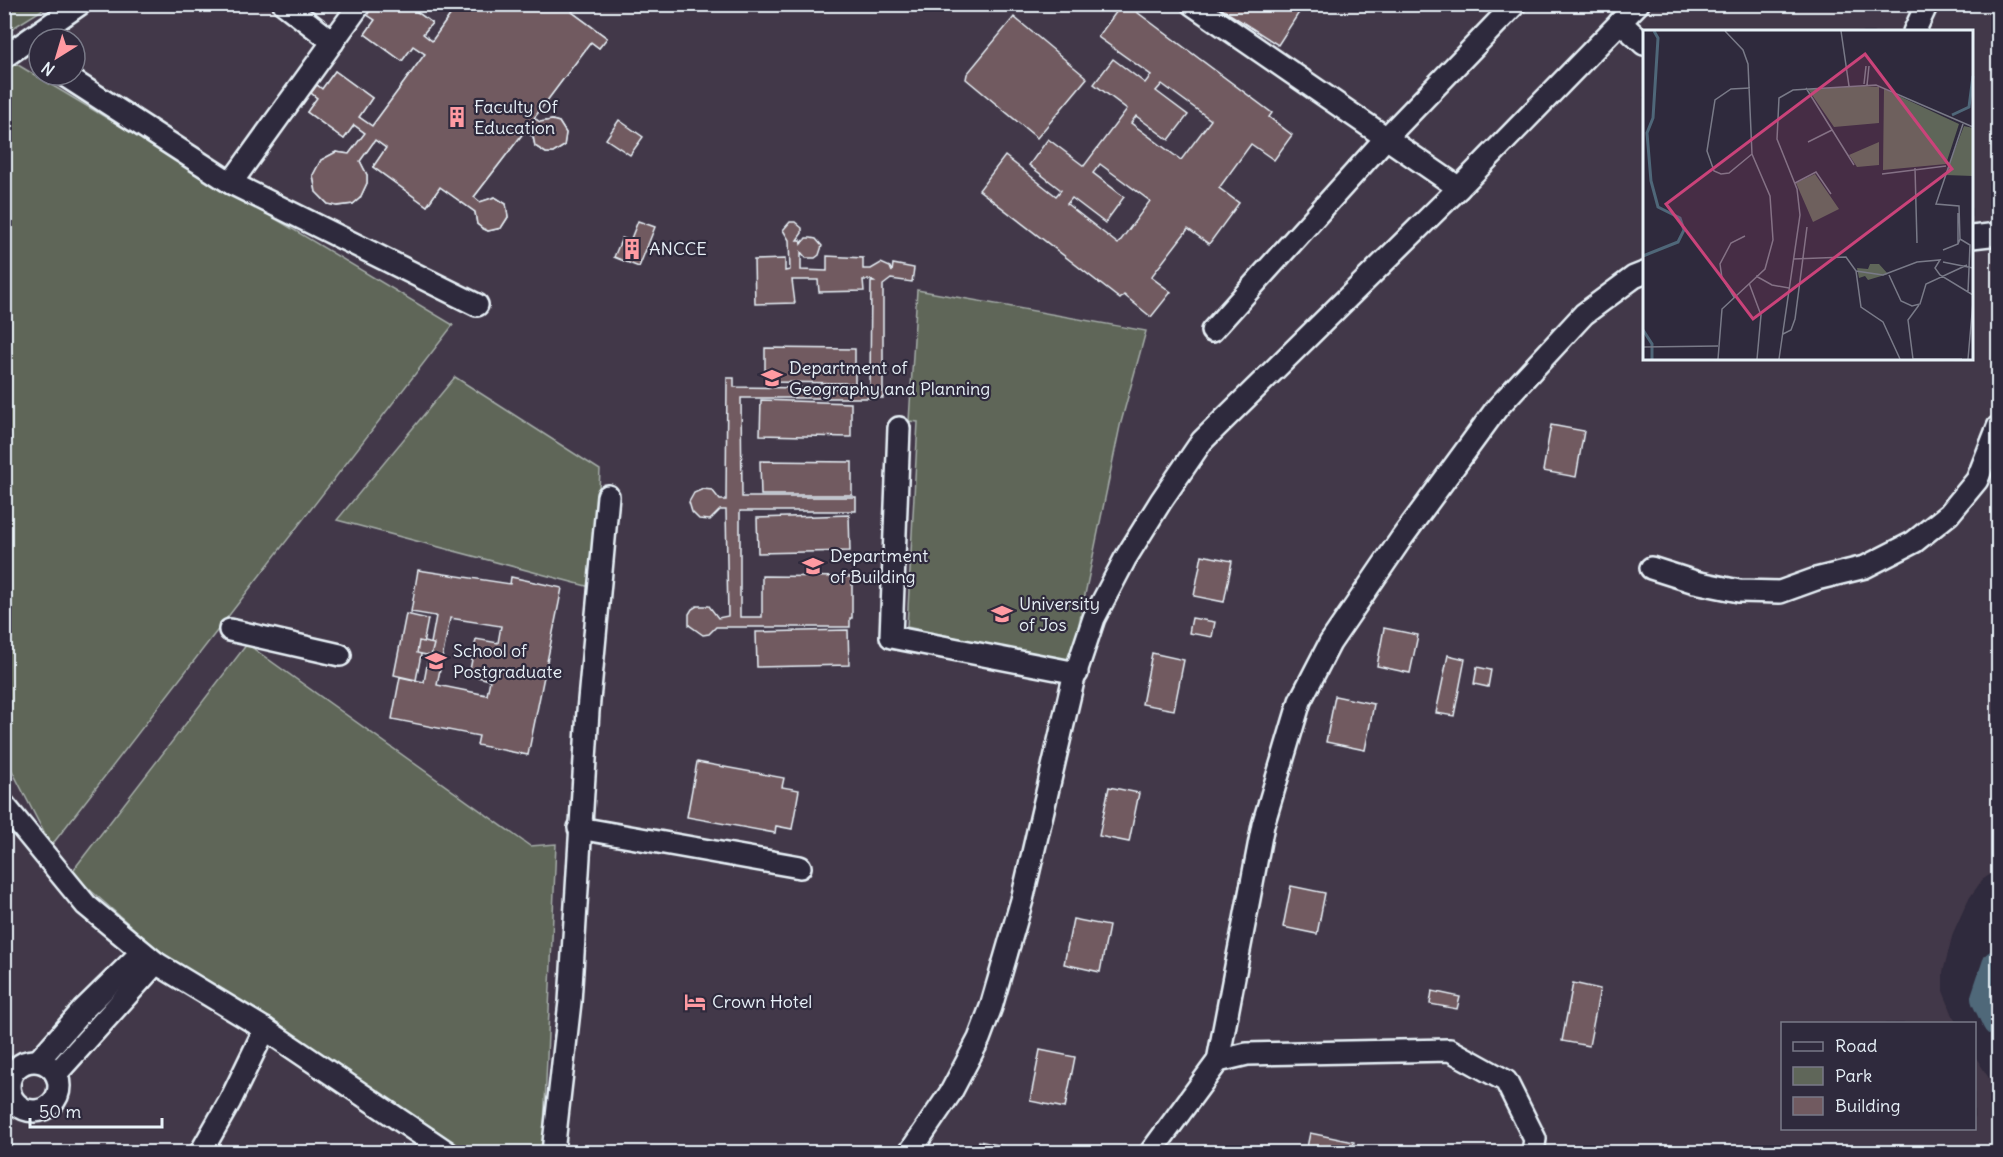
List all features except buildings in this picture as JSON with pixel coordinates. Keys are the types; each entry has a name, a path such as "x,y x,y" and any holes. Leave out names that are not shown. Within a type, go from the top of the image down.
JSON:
{"street":[{"path":"56,27 80,4"},
{"path":"284,4 333,42"},
{"path":"231,183 360,4"},
{"path":"1192,4 1459,188"},
{"path":"1212,331 1386,138 1515,4"},
{"path":"910,1152 951,1092 979,1039 992,1007 1008,955 1077,673 1094,618 1125,558 1202,441 1459,188 1638,4"},
{"path":"1915,30 1927,4"},
{"path":"1620,22 1643,44"},
{"path":"4,57 27,51"},
{"path":"83,87 231,183 477,305"},
{"path":"1973,237 1998,234"},
{"path":"1151,1152 1218,1061 1263,825 1300,701 1329,644 1401,539 1497,408 1584,314 1634,277 1643,273"},
{"path":"1651,568 1695,582 1739,591 1780,592 1816,579 1865,567 1914,542 1949,514 1977,480 1998,427"},
{"path":"899,428 891,637 1077,673"},
{"path":"553,1152 570,1002 579,828 608,496"},
{"path":"230,630 339,656"},
{"path":"4,805 86,905 149,958 265,1029 447,1152"},
{"path":"579,828 800,867"},
{"path":"38,1061 51,1068 56,1074 59,1089 53,1102 47,1107 32,1111 18,1104 9,1090 12,1075 22,1064 38,1061 83,1010 149,958"},
{"path":"56,1074 101,1026 149,958"},
{"path":"83,1010 101,1026"},
{"path":"201,1152 230,1101 265,1029"},
{"path":"1218,1061 1246,1054 1450,1050 1506,1081 1535,1139 1533,1152"}],"shaded area":[{"name":"University of Jos","path":"5,5 1998,5 1998,869 1982,880 1968,900 1953,933 1943,972 1943,991 1956,1022 1781,1022 1781,1130 1976,1130 1976,1058 1998,1093 1998,1152 5,1152"}],"green space":[{"path":"5,4 50,4 50,5 5,33"},
{"path":"13,62 27,70 27,87 55,87 453,325 51,846 5,757 4,68"},
{"path":"917,290 1146,331 1120,426 1071,662 907,627 918,422 909,421"},
{"path":"455,377 600,470 594,588 337,520"},
{"path":"247,644 530,846 556,844 543,1152 460,1152 165,956 71,873"}],"waterway":[{"path":"1998,965 1987,998 1998,1021"}],"place":[{"name":"Faculty Of Education","path":"457,117"},
{"name":"ANCCE","path":"632,249"},
{"name":"Department of Geography and Planning","path":"772,378"},
{"name":"Department of Building","path":"813,566"},
{"name":"University of Jos","path":"1002,614"},
{"name":"School of Postgraduate","path":"436,661"},
{"name":"Crown Hotel","path":"695,1002"}]}
